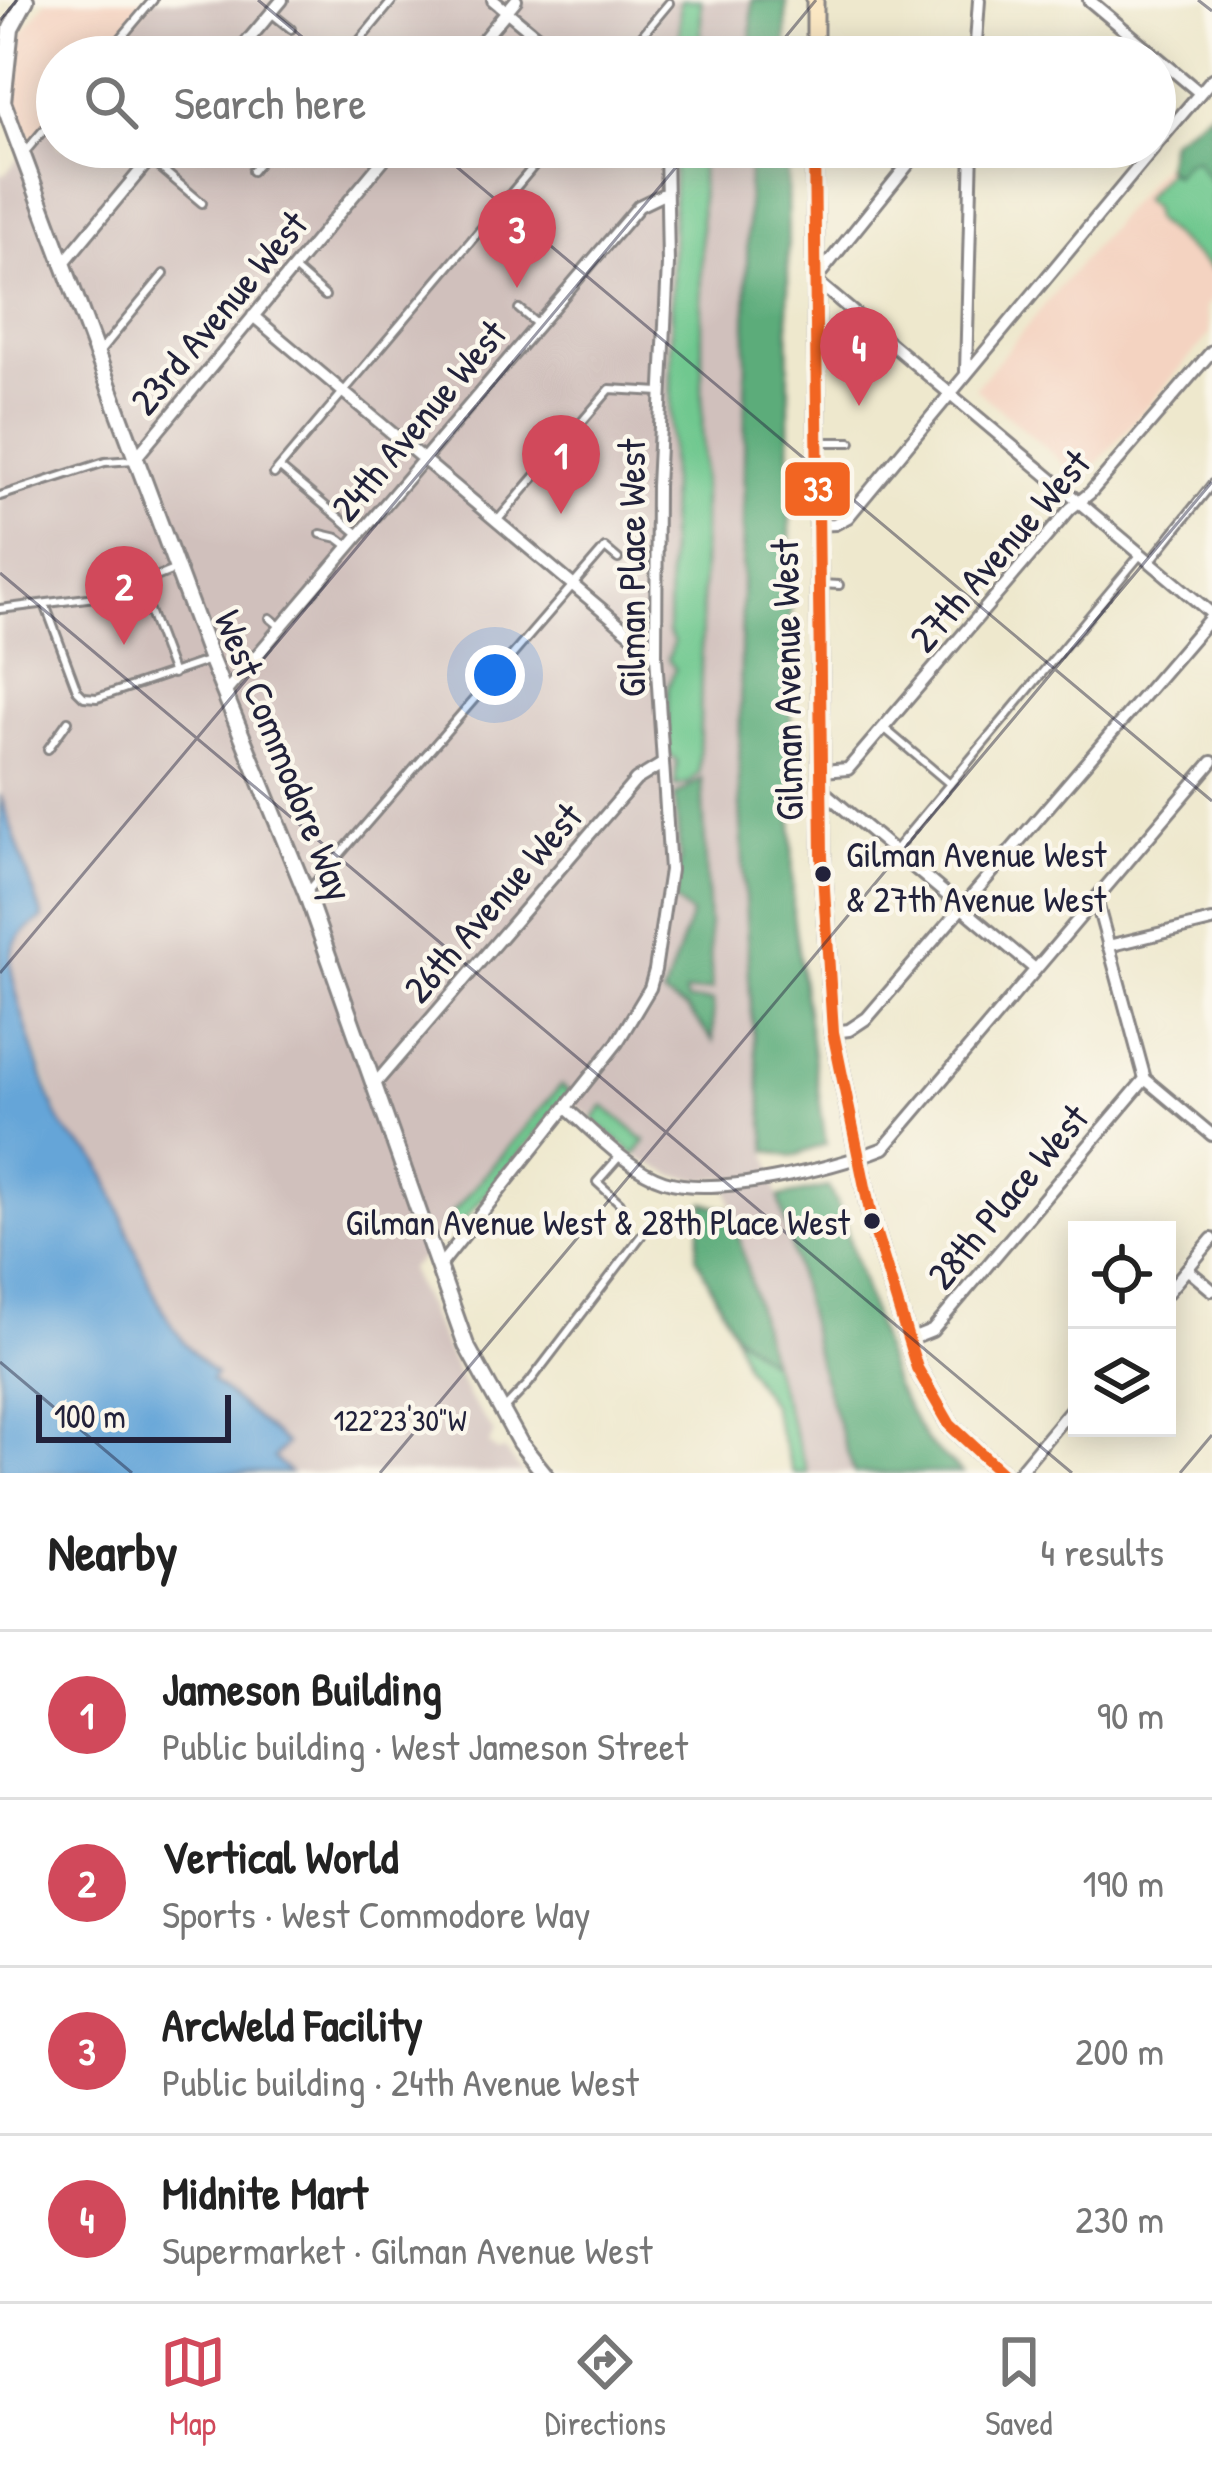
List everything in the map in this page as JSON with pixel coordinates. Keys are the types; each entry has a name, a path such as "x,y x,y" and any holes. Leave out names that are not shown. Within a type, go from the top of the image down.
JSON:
{"main road":[{"path":"815,0 815,36"},
{"name":"Gilman Avenue West","path":"814,168 824,917 833,1032 858,1158 907,1341 923,1383 963,1438 1002,1473"}],"street":[{"name":"West Commodore Way","path":"26,0 5,42 3,102 134,460 306,893 466,1345 502,1412 544,1473"},
{"path":"252,36 282,0"},
{"path":"493,0 537,36"},
{"path":"486,36 516,0"},
{"path":"976,36 979,0"},
{"path":"1089,0 1132,36"},
{"path":"1176,73 1200,93"},
{"path":"1176,122 1212,79"},
{"path":"62,265 142,168"},
{"name":"23rd Avenue West","path":"134,460 376,168"},
{"name":"Gilman Place West","path":"566,1109 617,1042 650,988 670,871 656,656 668,265 665,168"},
{"path":"833,1032 854,1028 867,1018 1212,615 815,280 905,168"},
{"path":"966,374 971,168"},
{"path":"816,525 848,518 1138,168"},
{"name":"24th Avenue West","path":"224,694 639,206 664,194"},
{"path":"253,316 656,656"},
{"name":"27th Avenue West","path":"822,771 848,769 1212,351"},
{"path":"438,1268 566,1109 662,1180 691,1187 723,1187 884,1148 1212,761"},
{"name":"26th Avenue West","path":"374,1085 636,780 662,764"},
{"path":"823,791 1035,969"},
{"path":"1096,899 1144,1079 1212,1135"},
{"path":"1108,946 1212,921"},
{"name":"28th Place West","path":"907,1341 932,1331 1144,1079"},
{"path":"1176,1282 1212,1239"},
{"path":"1187,1269 1212,1290"},
{"path":"1018,1473 1068,1413"}],"lane":[{"path":"123,36 153,0"},
{"path":"363,36 393,0"},
{"path":"642,36 669,3"},
{"path":"271,13 291,29"},
{"path":"22,155 36,139"},
{"path":"160,168 202,203"},
{"path":"360,535 277,471 532,168"},
{"path":"292,268 325,296"},
{"path":"96,356 164,274"},
{"path":"519,309 538,325"},
{"path":"497,521 610,388 662,392"},
{"path":"815,442 851,442"},
{"path":"0,496 105,462 134,460"},
{"path":"815,465 843,465"},
{"path":"895,850 1212,484"},
{"path":"321,535 338,538 350,547"},
{"path":"306,893 605,548 618,559"},
{"path":"0,609 111,595 176,569"},
{"path":"139,584 173,674"},
{"path":"817,584 839,585"},
{"path":"45,604 83,697 97,698 211,660"},
{"path":"28,606 32,618"},
{"path":"270,618 281,627"},
{"path":"48,749 68,721"},
{"path":"884,728 950,784"},
{"path":"620,1203 597,1182 622,1154"},
{"path":"502,1412 641,1236"}],"shaded area":[{"path":"47,0 152,0 122,36 36,36 34,141 14,112 21,35"},
{"path":"153,0 752,0 751,36 123,36"},
{"path":"1189,133 1212,152 1212,299 1205,307 1210,334 1083,480 975,388 1160,168 1176,168 1176,148"},
{"path":"36,138 36,168 749,168 739,783 751,1013 767,1150 819,1365 854,1473 807,1473 755,1307 725,1177 676,1176 643,1161 567,1098 462,1223 409,1269 468,1396 494,1433 489,1445 498,1452 503,1449 523,1473 261,1473 210,1380 208,1368 169,1326 150,1322 141,1265 99,1160 64,1129 15,991 11,957 19,935 43,918 0,795 0,171 3,176"}],"green space":[{"path":"680,0 701,0 701,36 679,36"},
{"path":"752,0 786,0 786,36 751,36"},
{"path":"1212,110 1212,184 1195,159 1174,176 1166,168 1176,168 1176,136"},
{"path":"1195,159 1212,184 1212,270 1154,220 1152,208 1142,200 1168,170 1174,175"},
{"path":"674,168 701,168 699,773 689,783 675,786 677,761 668,754 668,687 675,669 668,659 674,642 668,633"},
{"path":"749,168 787,168 793,915 826,1144 792,1157 767,1150 751,1013 739,783"},
{"path":"702,779 712,990 685,993 687,1001 713,1001 713,1041 687,1009 663,996 691,915 675,901 680,857 675,796"},
{"path":"561,1085 571,1093 462,1223 452,1232 445,1228 443,1224"},
{"path":"604,1106 646,1141 635,1155 593,1120"},
{"path":"828,1187 840,1210 894,1384 927,1442 962,1473 854,1473 819,1365 779,1197"},
{"path":"704,1203 732,1210 771,1363 734,1333 696,1256"},
{"path":"734,1333 771,1363 808,1473 793,1473 770,1403 745,1366"}],"water":[{"path":"0,795 43,918 17,940 11,959 23,1017 57,1114 67,1132 101,1166 147,1277 175,1329 215,1374 211,1380 286,1444 274,1458 290,1473 0,1473"}],"transit line":[{"name":"33","path":"814,168 822,857 833,1032 872,1221 917,1368 950,1425 1002,1473"}],"place":[{"name":"ArcWeld Facility","path":"517,288"},
{"name":"Midnite Mart","path":"859,406"},
{"name":"Jameson Building","path":"561,514"},
{"name":"Vertical World","path":"124,645"},
{"name":"Gilman Avenue West & 27th Avenue West","path":"823,874"},
{"name":"Gilman Avenue West & 28th Place West","path":"872,1221"}]}
